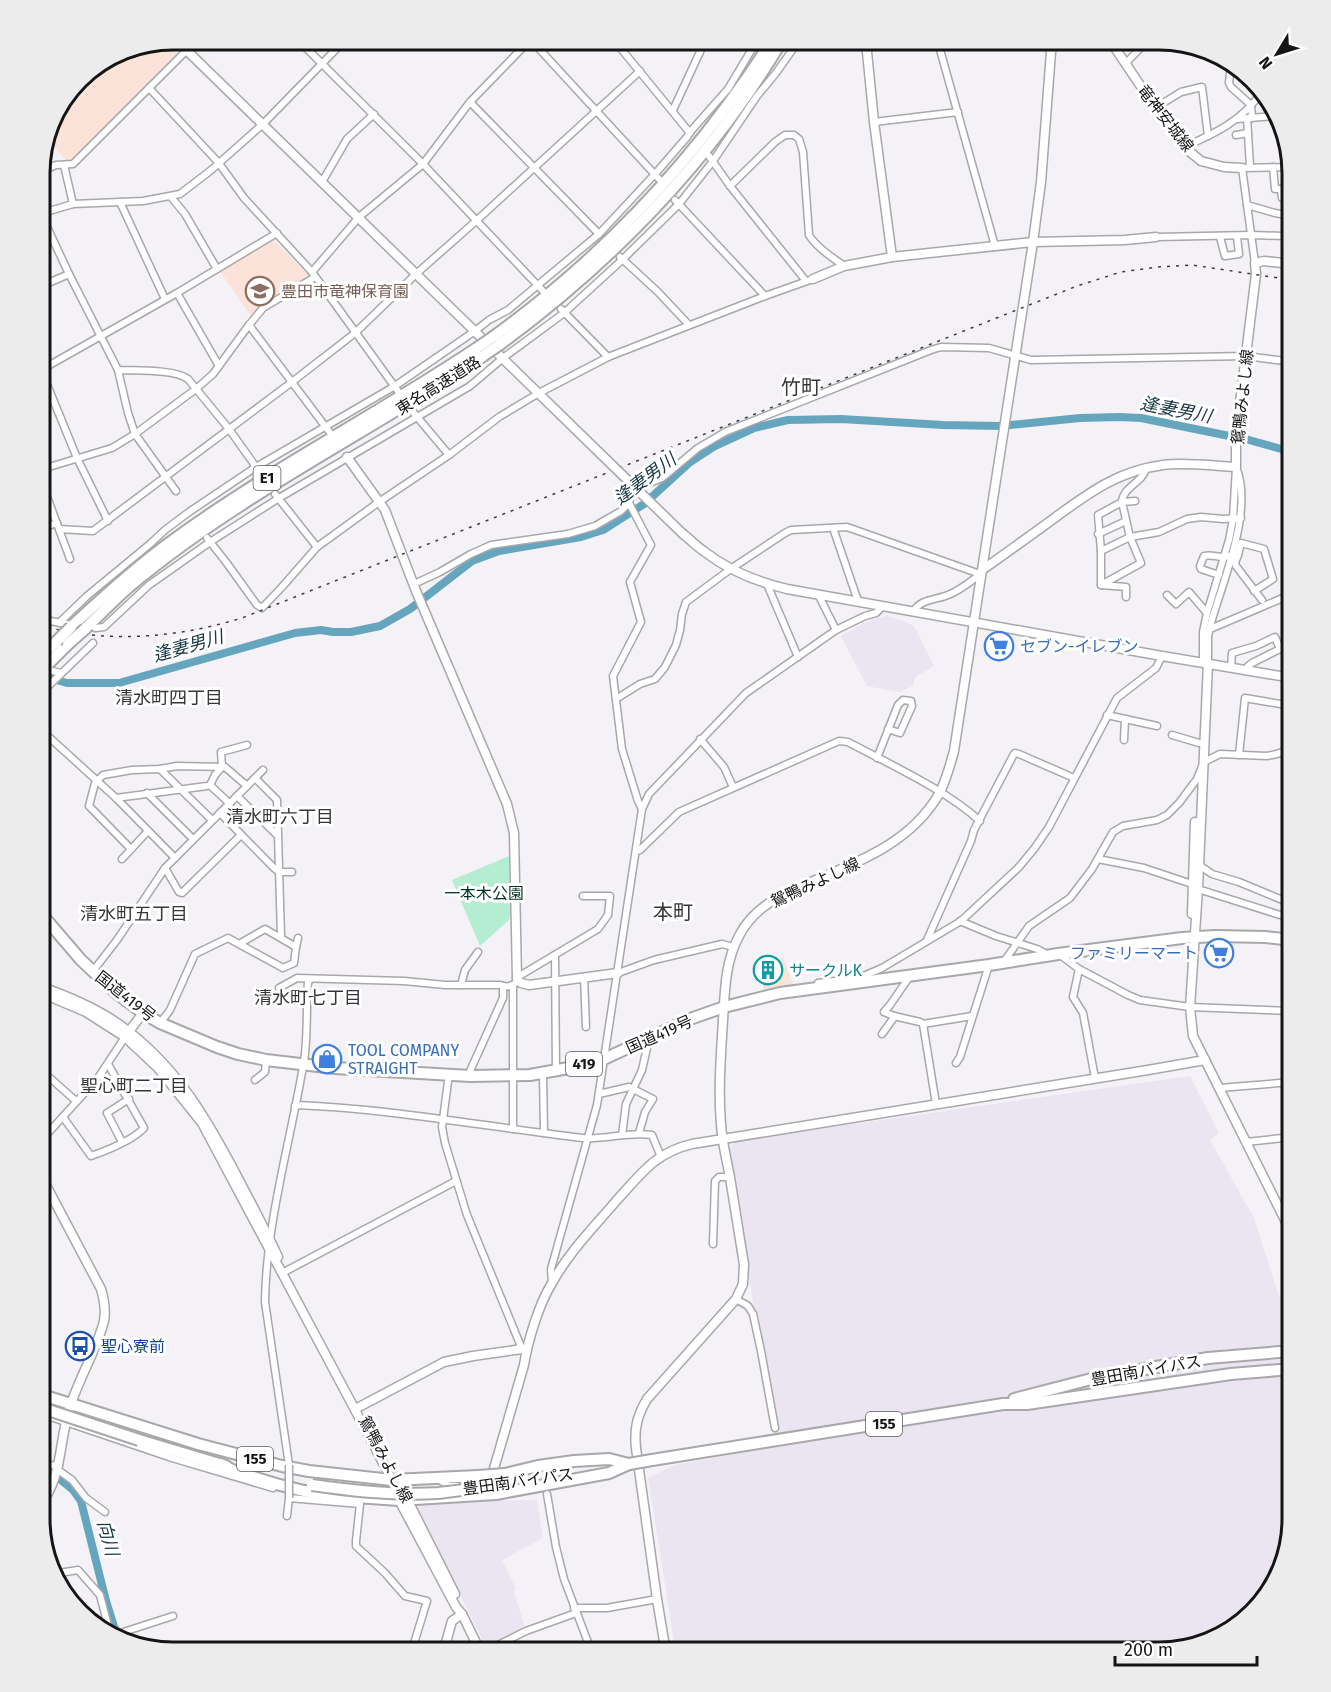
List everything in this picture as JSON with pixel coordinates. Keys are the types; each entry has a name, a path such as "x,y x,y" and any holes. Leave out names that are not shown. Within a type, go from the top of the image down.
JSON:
{"highway":[{"name":"東名高速道路","path":"496,341 567,279 640,209 711,127 764,50"},
{"name":"東名高速道路","path":"62,642 90,628 132,585 223,517 434,389 480,352 573,286 647,217 718,134 778,50"},
{"name":"東名高速道路","path":"50,656 62,642 69,626 170,542 272,474 428,380 480,352"},
{"name":"国道419号","path":"49,923 93,971 115,992 143,1013 159,1023 227,1051 303,1065 470,1076 543,1074 604,1059 690,1019 766,995 1182,938 1215,936 1282,939"},
{"name":"豊田南バイパス","path":"49,1410 220,1464 312,1485 353,1491 437,1493 1003,1404 1100,1377 1227,1356 1282,1352"},
{"name":"豊田南バイパス","path":"1003,1404 1038,1402 1231,1374 1282,1370"},
{"name":"155","path":"49,1397 198,1444 282,1466 395,1481 505,1474 574,1461 609,1459 629,1464"},
{"name":"155","path":"220,1464 237,1472 276,1484 327,1495 403,1500 496,1494 609,1473 629,1464"}],"street":[{"path":"50,167 73,164 187,50 706,554 767,584 913,612 1282,676"},
{"path":"308,50 423,164 541,288"},
{"path":"50,211 73,204 143,201 180,195 263,124 335,50"},
{"path":"50,467 112,448 135,434 213,374 263,308 314,274 359,217 423,164 470,102 520,50"},
{"path":"540,50 657,176"},
{"path":"623,50 691,134"},
{"path":"673,110 701,50"},
{"path":"59,623 87,596 131,563 165,530 191,515 256,467 395,386 489,320 541,288 657,176 728,89 751,50"},
{"path":"90,628 104,627 148,584 208,540 277,496 415,414 470,386 562,311 621,259 677,202 757,96 796,50"},
{"path":"941,50 995,246"},
{"path":"913,612 920,604 948,595 982,572 1041,182 1051,50"},
{"name":"竜神安城線","path":"1117,50 1184,147 1202,161 1224,167 1246,168"},
{"path":"1126,63 1138,50"},
{"path":"867,52 892,257"},
{"path":"50,527 58,526 93,531 292,382 355,333 416,274 639,71"},
{"path":"1230,73 1229,83 1231,87 1251,105"},
{"path":"1155,108 1181,92 1202,87 1208,136"},
{"path":"149,88 218,162 244,198 314,274 400,393"},
{"path":"1184,147 1236,120 1256,98"},
{"path":"470,102 599,234"},
{"path":"1251,105 1246,168 1255,262 1282,263"},
{"path":"874,122 958,112"},
{"path":"322,182 347,139 374,114"},
{"path":"1236,120 1268,117"},
{"path":"1236,135 1248,133"},
{"path":"730,186 785,135 794,135 799,138 803,152 809,235 822,249 844,266"},
{"path":"711,159 730,186 809,280"},
{"path":"64,165 73,204"},
{"path":"1273,167 1275,189 1281,189 1282,198"},
{"path":"1246,168 1281,167"},
{"path":"171,197 185,214 217,269"},
{"path":"120,202 165,299"},
{"path":"677,202 765,296"},
{"path":"1248,205 1282,214"},
{"path":"50,364 177,293 277,233"},
{"path":"50,235 118,369 135,434 176,491"},
{"path":"208,540 257,606 262,608 317,548 499,417 539,393 608,357 844,266 892,257 1033,242 1156,237 1282,236"},
{"path":"1220,237 1225,256 1239,254 1237,237"},
{"path":"621,259 658,292 689,325"},
{"name":"鴛鴨みよし線","path":"736,1299 743,1284 744,1264 722,1139 720,1086 726,974 733,947 748,922 765,906 779,896 869,857 891,844 924,816 940,793 954,751 982,572 1101,485 1125,474 1163,465 1236,467 1236,440 1256,274 1255,262"},
{"path":"50,282 69,274"},
{"path":"177,293 219,366"},
{"path":"562,311 608,357"},
{"path":"249,325 331,434"},
{"path":"642,809 622,749 613,676 641,622 630,582 651,545 630,506 631,496 640,487 662,478 698,448 725,432 941,348 989,348 1032,360 1246,356 1282,361"},
{"path":"118,369 160,372 188,379 229,429 261,474"},
{"path":"50,393 77,458 108,521"},
{"path":"415,414 449,455"},
{"path":"345,454 385,510 423,608 507,804 512,821 516,982 513,1129"},
{"path":"1236,467 1240,483 1235,563 1262,600"},
{"path":"1101,585 1141,563 1130,537 1121,498 1125,491 1143,476 1146,468"},
{"path":"277,496 317,548"},
{"path":"1101,585 1098,515 1122,502 1135,501"},
{"path":"50,504 70,559"},
{"path":"415,588 471,554 491,545 568,534 595,526 630,506"},
{"path":"1101,551 1130,537 1159,532 1194,518 1237,519"},
{"path":"1195,886 1199,865 1203,764 1205,662 1203,632 1237,519"},
{"path":"1098,534 1126,521"},
{"path":"616,699 640,684 655,679 665,667 676,645 681,614 686,602 785,532 847,527 982,572"},
{"path":"833,528 858,601"},
{"path":"1254,591 1273,579 1264,549 1241,543 1210,629 1205,662 1197,779 1194,938 1190,1007 1193,1036 1282,1214"},
{"path":"1219,575 1201,569 1200,566 1206,554 1224,557 1235,555"},
{"path":"767,584 798,657"},
{"path":"1101,585 1126,587 1126,597"},
{"path":"1167,595 1176,604 1189,592 1207,613"},
{"path":"818,594 836,630"},
{"path":"1210,629 1282,598"},
{"path":"865,616 871,604"},
{"path":"552,1283 551,1269 599,1094 642,809 650,794 746,693 836,630 876,613 883,606"},
{"path":"50,621 69,626"},
{"path":"1231,668 1232,653 1256,646 1275,637 1280,649 1252,663 1248,666 1248,670"},
{"path":"50,684 93,643"},
{"path":"795,991 819,983 864,976 882,968 960,921 1027,859 1048,827 1117,698 1156,668 1162,656"},
{"path":"50,670 60,674"},
{"path":"1239,755 1245,698 1282,704"},
{"path":"878,758 888,729 898,705 903,700 911,701 912,706 900,733 888,729"},
{"path":"1107,715 1157,726"},
{"path":"1124,740 1125,719"},
{"path":"1172,735 1199,743"},
{"path":"50,737 116,798 175,858"},
{"path":"700,740 724,767 733,787"},
{"path":"636,851 640,850 675,814 839,741 848,742 940,793 980,821"},
{"path":"210,785 222,766 221,752 247,745"},
{"path":"1003,963 1029,926 1070,898 1098,859 1113,832 1123,826 1156,820 1167,815 1197,779 1203,764 1208,759 1220,754 1267,756 1282,752"},
{"path":"927,940 974,830 1016,753 1074,778"},
{"path":"131,849 89,806 93,787 103,775 177,766 222,766 228,768 247,786"},
{"path":"160,769 212,820"},
{"path":"93,971 117,940 165,868 263,770"},
{"path":"255,778 277,800 281,937"},
{"path":"116,798 210,785"},
{"path":"210,785 230,804"},
{"path":"147,793 193,839"},
{"path":"237,796 278,835"},
{"path":"219,813 279,872 292,872"},
{"path":"122,859 148,831"},
{"path":"165,868 179,892 182,893 241,835"},
{"path":"1098,859 1144,868 1282,915"},
{"path":"1199,865 1212,874 1239,882 1282,900"},
{"path":"279,988 297,978 404,981 445,986 503,986 516,982 598,929 608,915 610,896 583,896"},
{"path":"960,921 996,936 1053,954 1140,1000 1190,1007 1282,1011"},
{"path":"239,944 264,929 296,947"},
{"path":"159,1023 171,1010 195,954 228,938 283,968 294,963 298,938"},
{"path":"516,982 529,985 618,972 654,960 722,944 733,947"},
{"path":"461,986 465,970 478,952"},
{"path":"555,955 556,1071"},
{"path":"956,1063 960,1057 989,965"},
{"path":"1079,969 1073,997 1083,1013 1095,1078"},
{"path":"910,976 884,1012 923,1024 972,1016"},
{"path":"584,977 586,1027"},
{"path":"287,1516 289,1465 265,1302 265,1285 270,1240 303,1065 308,982 311,979"},
{"path":"470,1076 486,1033 503,998 503,986"},
{"path":"49,990 93,1008 157,1057 192,1099 210,1126 356,1406"},
{"path":"49,996 86,1012 127,1034 202,1123 269,1251 356,1406"},
{"path":"49,1132 98,1078 143,1013"},
{"path":"882,1034 895,1016"},
{"path":"923,1024 936,1104"},
{"path":"622,1135 626,1104 642,1070 649,1038"},
{"path":"437,1479 450,1486 457,1486 483,1483 491,1478 524,1365 524,1350 552,1283 568,1256 640,1174 661,1157 684,1146 722,1139 1204,1059"},
{"path":"255,1080 265,1072 266,1060"},
{"path":"63,1117 91,1156 143,1130 129,1099 108,1064"},
{"path":"449,1074 443,1134 456,1181 482,1254 524,1350"},
{"path":"543,1074 544,1133"},
{"path":"49,1078 76,1101"},
{"path":"1219,1088 1282,1083"},
{"path":"599,1094 629,1088 653,1100 645,1112 639,1133"},
{"path":"122,1142 107,1113 129,1099"},
{"path":"295,1106 347,1107 588,1138 639,1133 652,1135 661,1157"},
{"path":"1246,1142 1282,1138"},
{"path":"713,1244 716,1181 718,1177 730,1177"},
{"path":"286,1272 456,1181"},
{"path":"49,1191 102,1289 105,1310 103,1324 70,1404 57,1471 49,1492"},
{"path":"664,1642 635,1436 637,1419 647,1399 736,1299 748,1306 753,1314 775,1428"},
{"name":"鴛鴨みよし線","path":"477,1642 462,1614 461,1605 403,1500 356,1406 444,1362 524,1350"},
{"path":"49,1416 252,1482 297,1493 327,1495"},
{"path":"49,1464 72,1480 86,1498 105,1512"},
{"path":"439,1498 457,1486"},
{"path":"547,1494 564,1579 588,1642"},
{"path":"289,1498 360,1504 356,1546 385,1573 405,1596 427,1601 414,1642"},
{"path":"61,1573 78,1570 99,1593 109,1625"},
{"path":"504,1642 575,1610 608,1608 657,1599"},
{"path":"445,1642 452,1621 462,1614"},
{"path":"124,1632 173,1616"}],"shaded area":[{"path":"177,50 177,53 70,161 66,161 53,145 54,141 70,104 91,80 104,70 126,59 149,52"},
{"name":"豊田市竜神保育園","path":"273,239 310,277 264,304 251,316 219,270"},
{"path":"887,616 914,626 934,666 915,677 913,686 899,692 867,686 841,636 872,619"},
{"path":"783,958 794,987 763,991 762,965 773,959"},
{"path":"1190,1076 1219,1133 1210,1140 1254,1218 1282,1306 1282,1519 1272,1566 1261,1588 1251,1601 1227,1622 1213,1630 1174,1641 674,1642 648,1478 675,1465 776,1447 729,1149 735,1141"},
{"path":"537,1500 543,1538 502,1560 516,1589 514,1592 525,1628 496,1642 483,1642 417,1510 422,1501"}],"green space":[{"name":"一本木公園","path":"509,856 510,917 480,946 452,880"}],"waterway":[{"name":"逢妻男川","path":"50,678 67,683 119,683 295,633 321,630 351,632 380,626 410,609 472,561 499,551 581,537 603,530 644,504 689,463 715,446 754,428 788,420 841,419 1000,426 1080,418 1141,418 1249,440 1282,449"},
{"name":"向川","path":"49,1470 73,1490 81,1501 115,1628"}],"railway":[{"path":"50,628 90,635 141,636 192,630 242,618 1077,286 1121,272 1192,265 1282,278"}],"place":[{"name":"豊田市竜神保育園","path":"260,291"},
{"name":"セブン-イレブン","path":"999,646"},
{"name":"ファミリーマート","path":"1219,953"},
{"name":"サークルK","path":"768,970"},
{"name":"TOOL COMPANY STRAIGHT","path":"327,1059"},
{"name":"聖心寮前","path":"80,1346"}],"district":[{"name":"竹町","path":"801,387"},
{"name":"清水町四丁目","path":"169,698"},
{"name":"清水町六丁目","path":"280,817"},
{"name":"本町","path":"673,912"},
{"name":"清水町五丁目","path":"134,914"},
{"name":"清水町七丁目","path":"308,998"},
{"name":"聖心町二丁目","path":"134,1086"}]}
